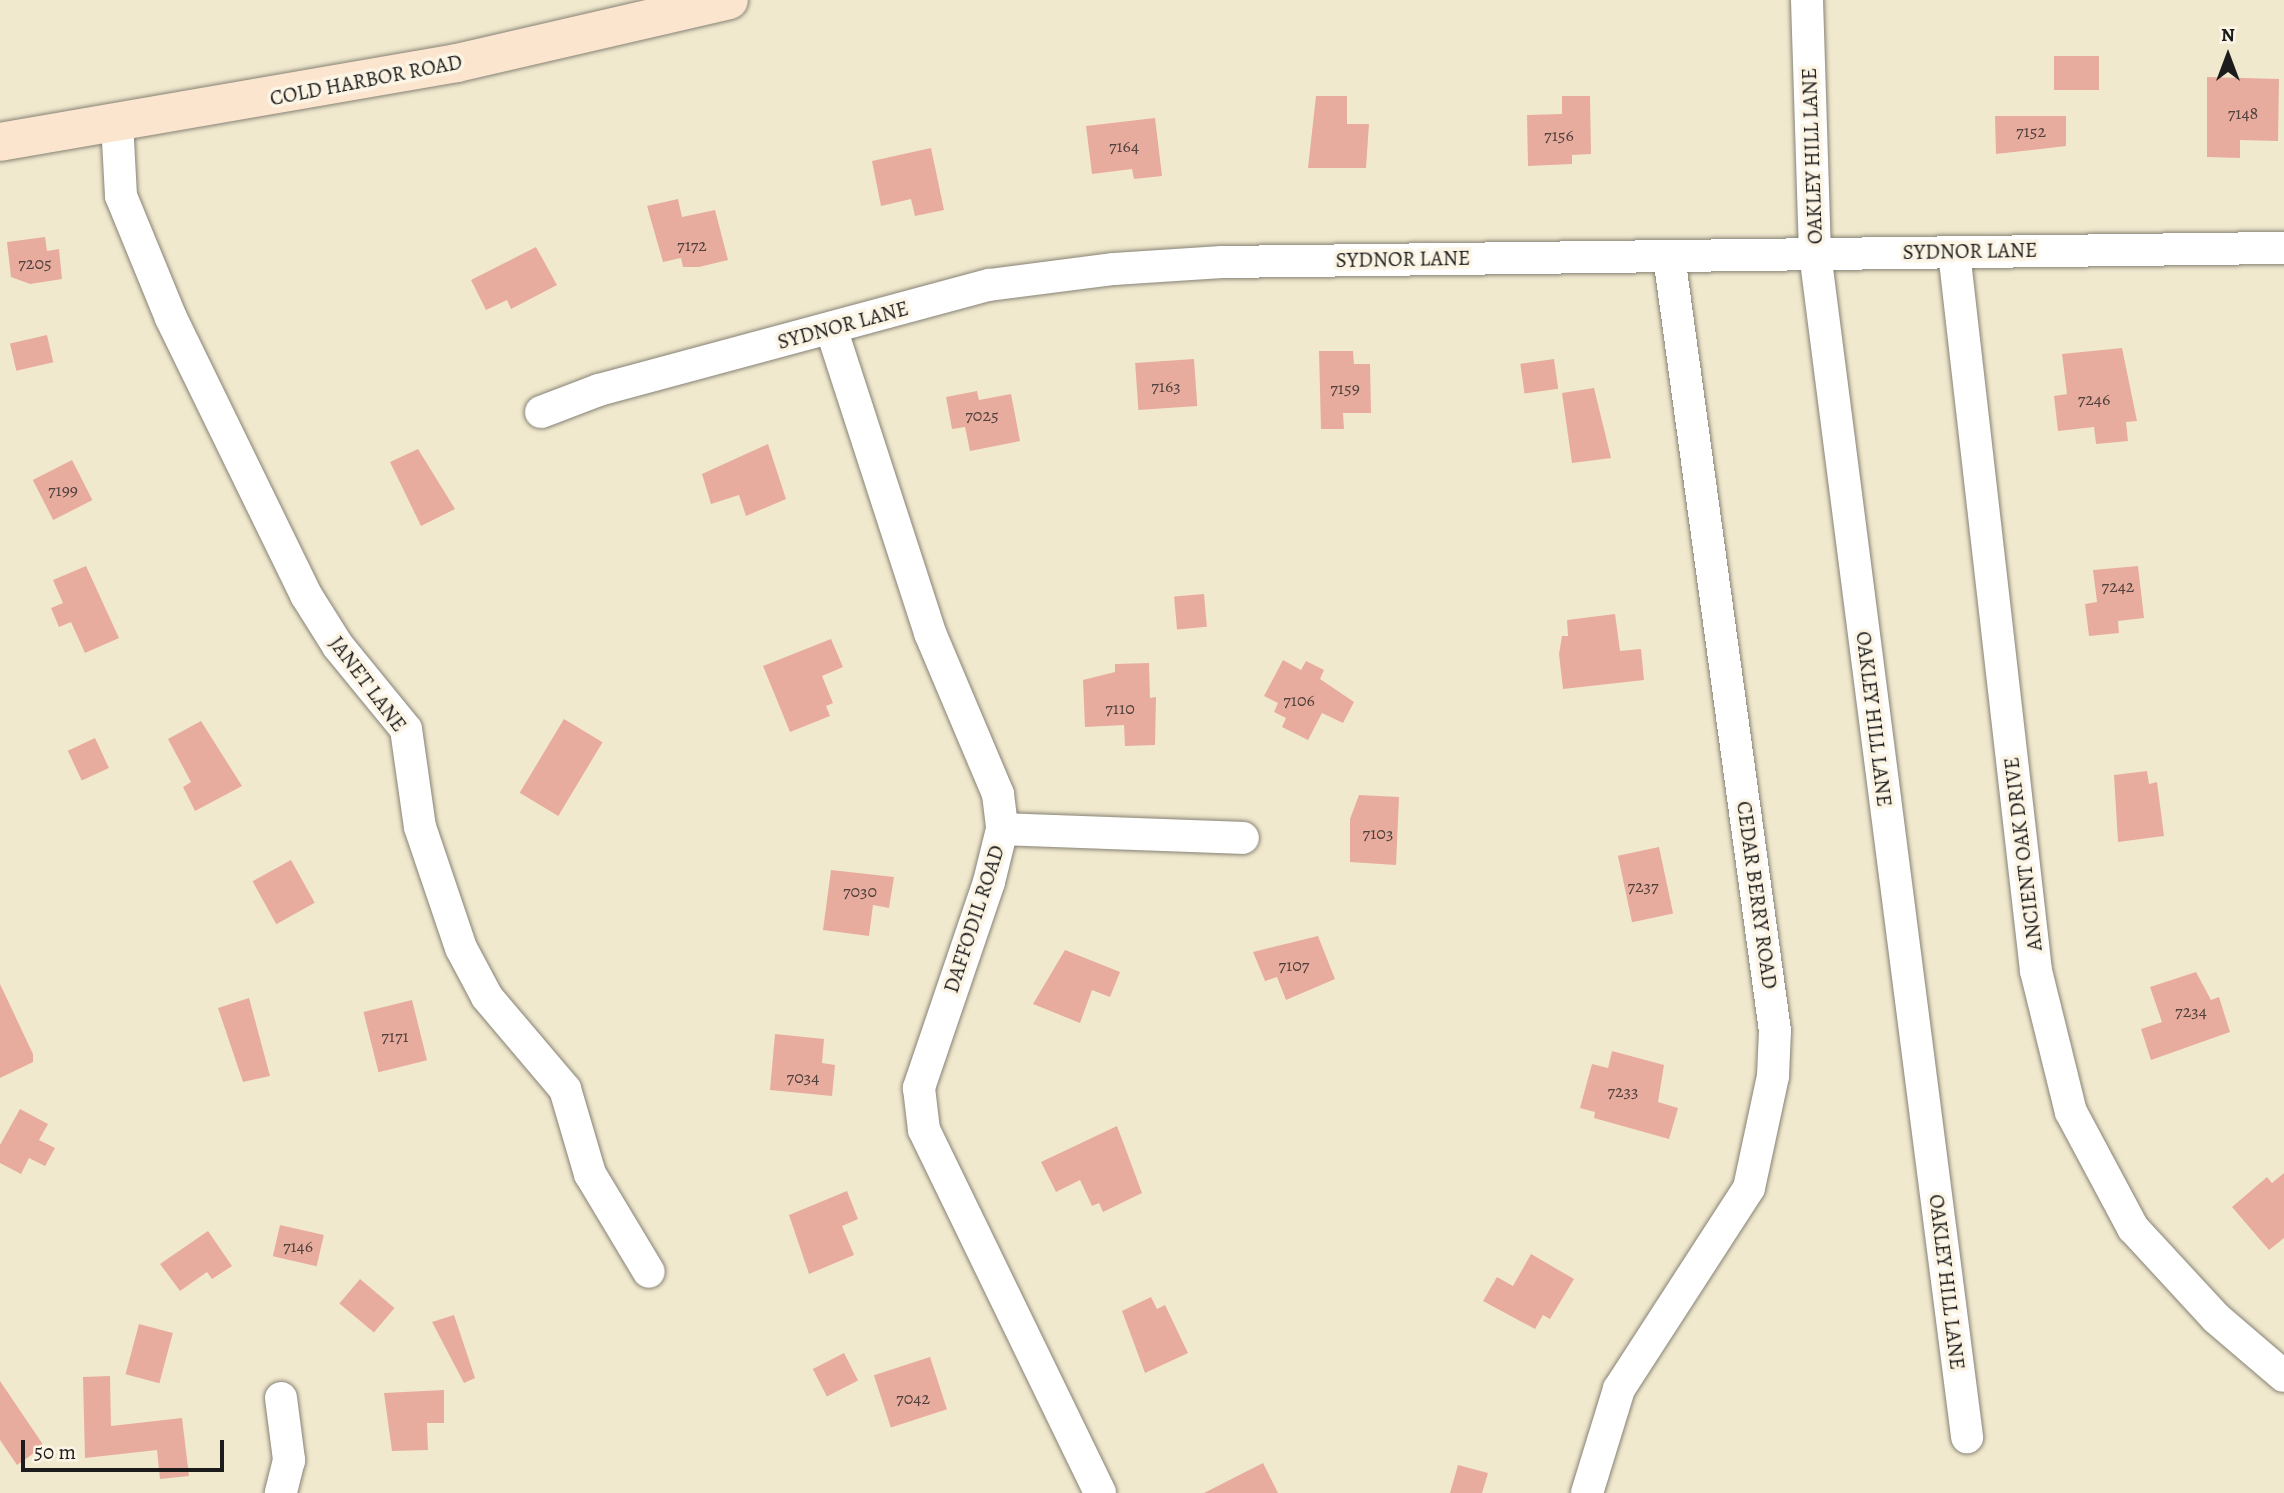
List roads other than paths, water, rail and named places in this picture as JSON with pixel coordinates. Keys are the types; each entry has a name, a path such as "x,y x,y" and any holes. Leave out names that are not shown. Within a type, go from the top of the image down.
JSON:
{"main road":[{"name":"COLD HARBOR ROAD","path":"0,142 457,63 729,0"}],"street":[{"name":"OAKLEY HILL LANE","path":"1807,0 1815,253 1967,1437"},
{"name":"JANET LANE","path":"117,122 121,196 171,318 306,595 338,646 406,729 420,827 461,948 487,996 565,1089 590,1174 649,1272"},
{"name":"SYDNOR LANE","path":"541,412 599,390 989,285 1114,269 1815,253 2284,248"},
{"name":"ANCIENT OAK DRIVE","path":"1954,252 2036,971 2071,1112 2133,1228 2216,1318 2284,1376"},
{"name":"CEDAR BERRY ROAD","path":"1587,1493 1619,1389 1749,1188 1773,1076 1775,1031 1669,256"},
{"name":"DAFFODIL ROAD","path":"831,328 930,633 998,794 1002,829 967,951 930,1045 919,1088 923,1130 1100,1493"},
{"path":"1002,829 1243,838"},
{"path":"281,1398 289,1460 281,1493"}]}
